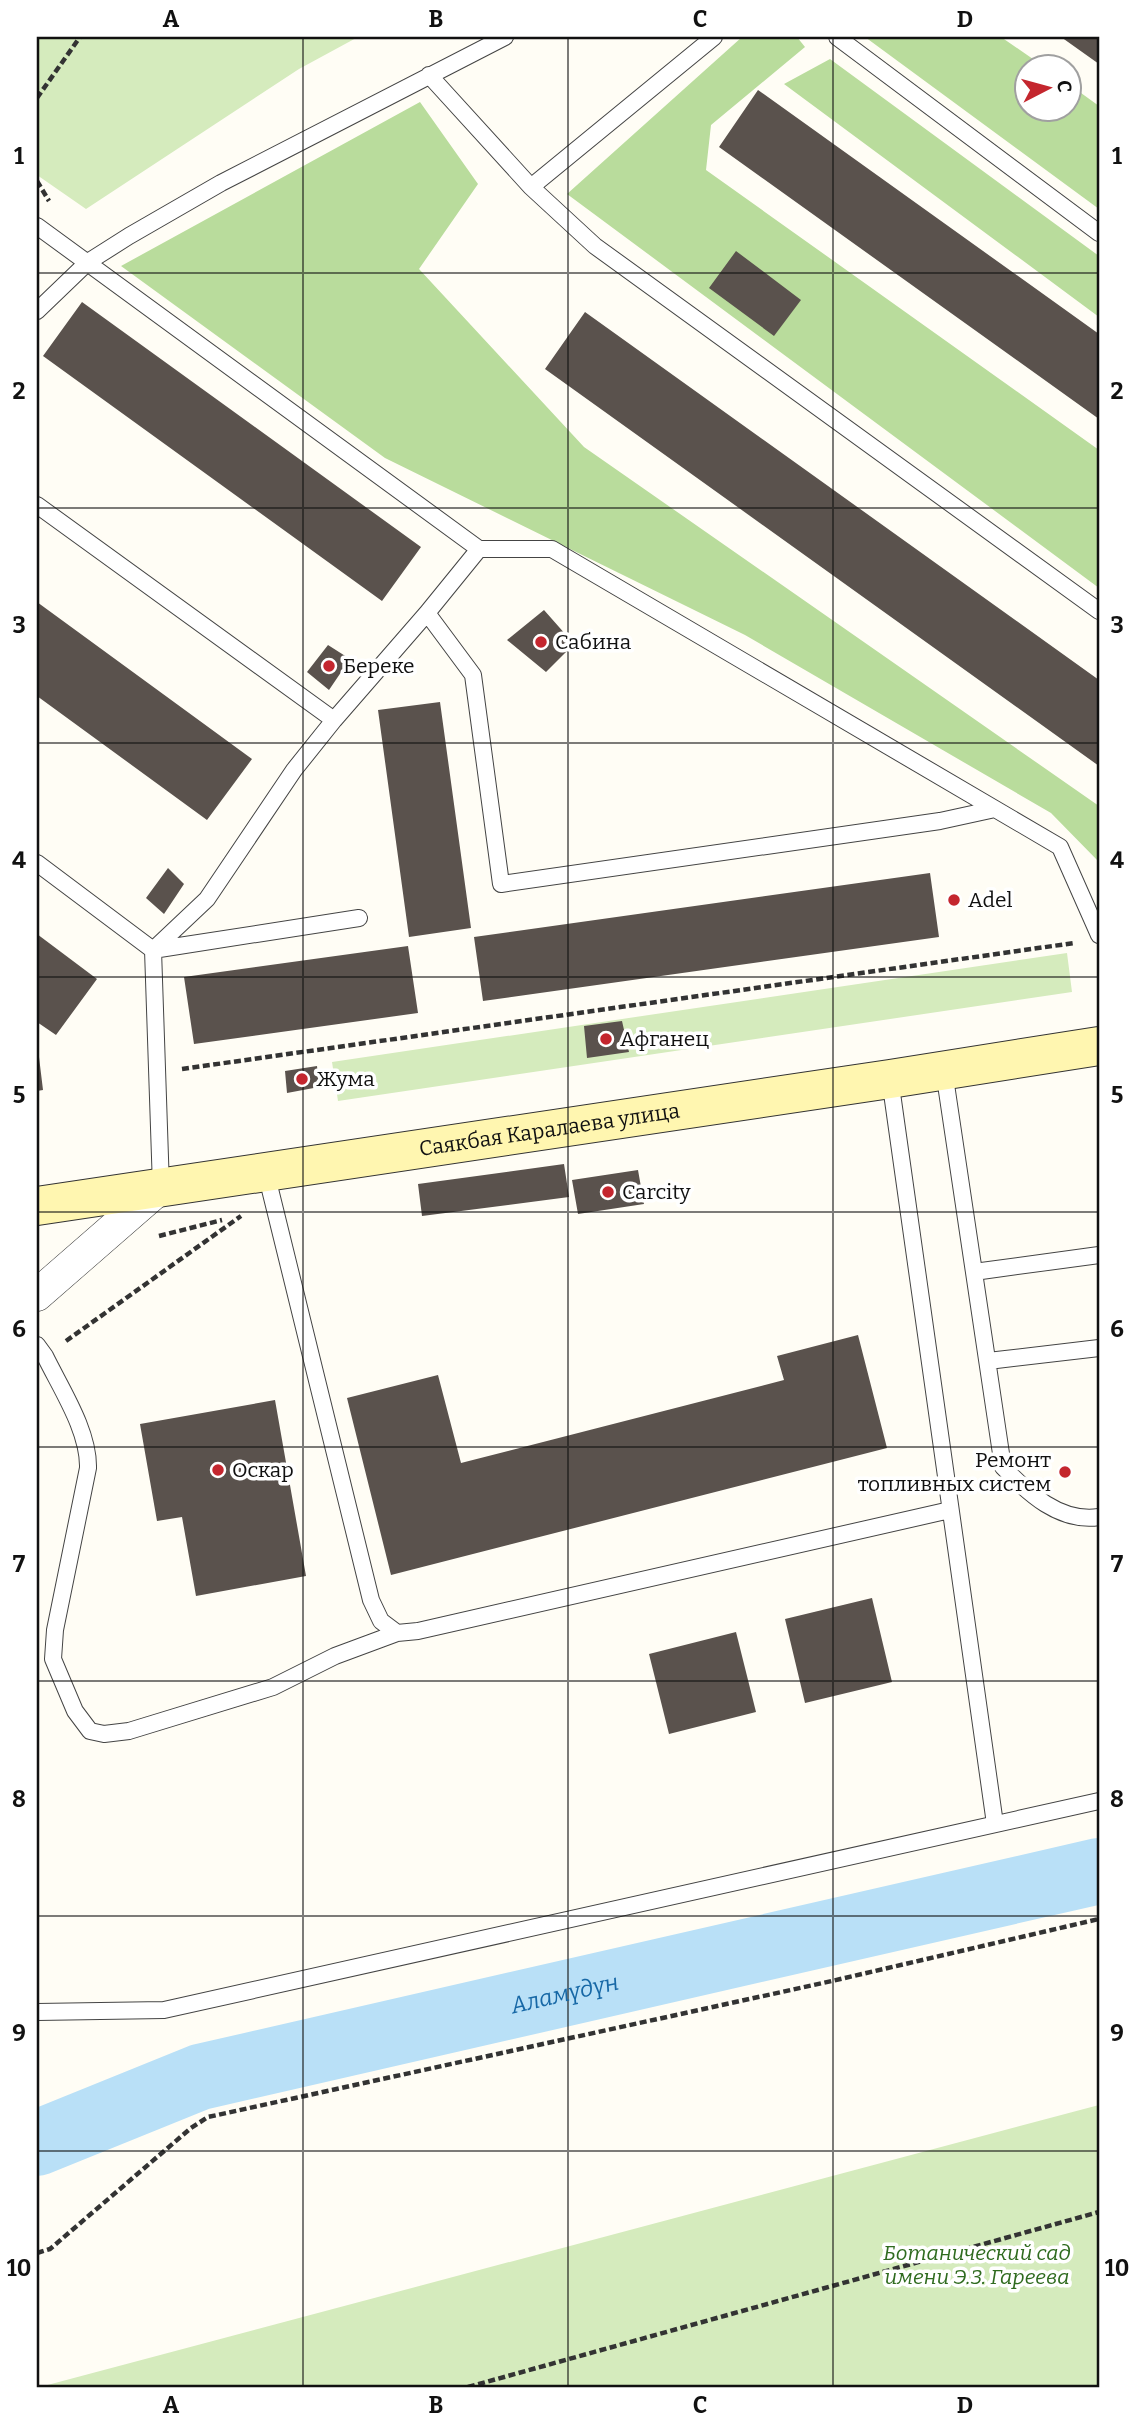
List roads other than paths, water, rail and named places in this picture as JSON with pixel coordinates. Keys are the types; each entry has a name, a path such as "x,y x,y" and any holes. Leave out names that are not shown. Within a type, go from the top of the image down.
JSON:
{"main road":[{"name":"Саякбая Каралаева улица","path":"37,1206 1099,1046"}],"street":[{"path":"37,1295 161,1187"}],"lane":[{"path":"37,311 88,262 221,183 505,37"},
{"path":"531,187 714,37"},
{"path":"837,37 1099,233"},
{"path":"429,75 531,187 595,246 1099,611"},
{"path":"37,226 479,549 552,549 1060,847 1092,938"},
{"path":"37,505 334,720"},
{"path":"161,1187 153,950 207,899 295,770 479,549"},
{"path":"427,613 472,674 501,884 940,821 995,809"},
{"path":"37,863 153,950 359,918"},
{"path":"944,1071 1003,1467 1023,1488 1048,1507 1086,1519 1099,1517"},
{"path":"890,1079 995,1824"},
{"path":"265,1170 371,1600 381,1621 397,1633"},
{"path":"974,1272 1099,1255"},
{"path":"988,1361 1099,1348"},
{"path":"41,1351 83,1435 88,1453 88,1468 55,1630 53,1659 75,1711 90,1731 104,1734 129,1731 273,1687 335,1656 397,1633 418,1631 950,1510"},
{"path":"37,2012 164,2010 1099,1801"}],"waterway":[{"name":"Аламүдүн","path":"37,2143 200,2077 1099,1871"}],"place":[{"name":"Сабина","path":"541,642"},
{"name":"Береке","path":"329,666"},
{"name":"Adel","path":"954,900"},
{"name":"Афганец","path":"606,1039"},
{"name":"Жума","path":"302,1079"},
{"name":"Carcity","path":"608,1192"},
{"name":"Оскар","path":"218,1470"},
{"name":"Ремонт топливных систем","path":"1065,1472"}],"park label":[{"name":"Ботанический сад имени Э.З. Гареева","path":"977,2265"}]}
